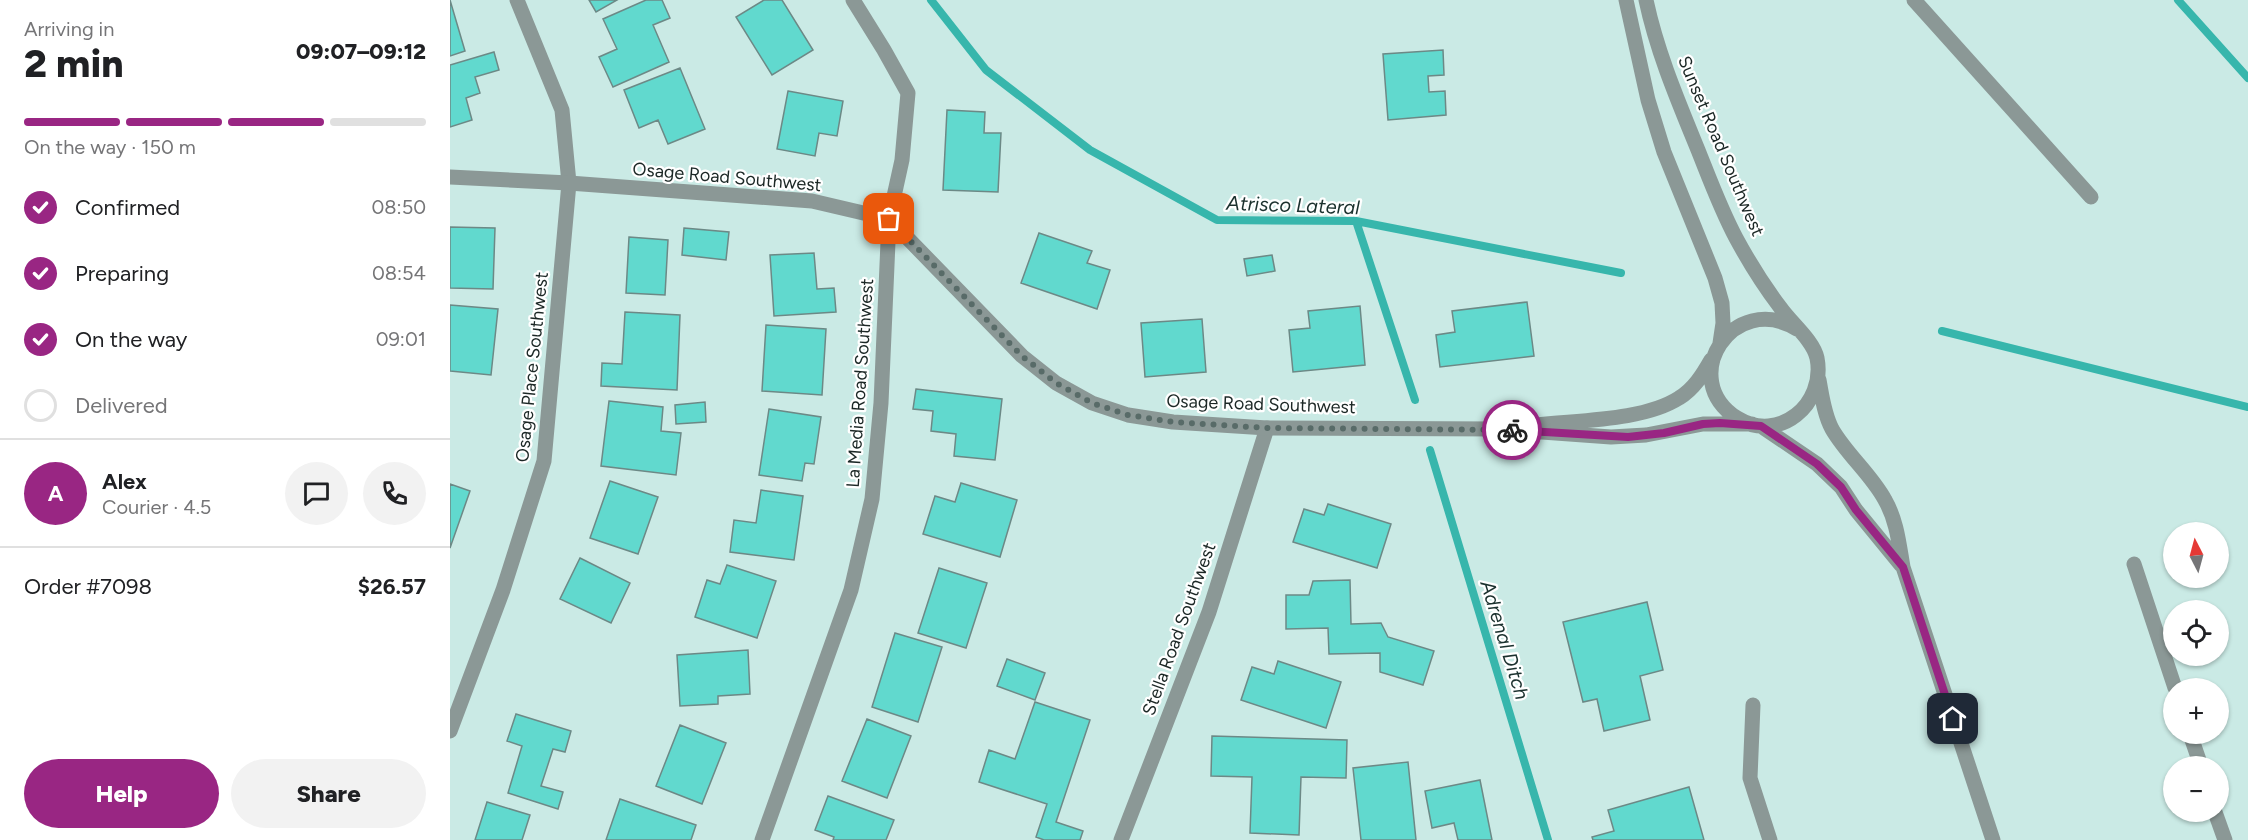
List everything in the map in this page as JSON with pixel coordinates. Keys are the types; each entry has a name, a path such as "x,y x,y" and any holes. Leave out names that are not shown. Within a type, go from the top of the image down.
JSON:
{"street":[{"name":"Osage Place Southwest","path":"450,731 503,590 544,461 569,183 562,110 517,0"},
{"name":"La Media Road Southwest","path":"762,840 851,590 872,499 881,403 889,219 902,160 908,93 853,0"},
{"path":"1626,0 1648,100 1664,152 1715,278 1722,303 1723,323 1711,381 1717,397 1728,411 1743,421 1757,425 1817,464 1841,487 1856,510 1903,567"},
{"name":"Sunset Road Southwest","path":"1646,0 1672,87 1721,207 1736,238 1764,285 1797,329"},
{"path":"1914,0 2091,197"},
{"name":"Osage Road Southwest","path":"450,177 569,183 812,201 889,219 1022,356 1056,383 1092,403 1128,415 1162,420 1267,428 1500,429 1628,437 1664,433 1703,424 1757,425"},
{"path":"1716,350 1739,325 1755,320 1781,321 1797,329 1814,350 1824,408 1832,429 1871,477 1886,500 1895,522 1903,567 1993,840"},
{"name":"Osage Road Southwest","path":"1500,429 1650,411 1681,397 1702,376 1716,350"},
{"path":"1757,425 1780,424 1797,416 1809,402 1818,377"},
{"name":"Stella Road Southwest","path":"1121,840 1209,612 1267,428"},
{"path":"2134,564 2172,678"},
{"path":"1753,705 1750,778 1770,840"},
{"path":"2219,822 2225,840"}],"building":[{"path":"450,0 465,51 450,56"},
{"path":"589,0 617,0 596,12"},
{"path":"646,0 662,0 670,18 653,25 669,62 613,87 599,57 617,49 603,19"},
{"path":"764,0 782,0 813,50 772,75 736,17"},
{"path":"1443,50 1444,75 1428,76 1429,92 1445,91 1446,115 1388,120 1383,54"},
{"path":"494,52 499,70 475,77 480,93 466,98 472,120 450,127 450,65"},
{"path":"680,68 705,129 668,144 658,120 639,128 624,90"},
{"path":"788,91 843,101 837,136 819,133 815,156 777,149"},
{"path":"947,110 985,112 984,133 1001,133 998,192 943,190"},
{"path":"450,227 495,228 493,289 450,288"},
{"path":"684,228 729,232 726,260 682,255"},
{"path":"1039,233 1092,251 1087,263 1110,270 1097,309 1021,283"},
{"path":"629,237 668,240 665,295 626,293"},
{"path":"814,253 817,289 834,288 836,312 774,316 770,255"},
{"path":"1272,255 1275,271 1247,276 1244,259"},
{"path":"1527,302 1534,356 1440,367 1436,335 1455,332 1452,311"},
{"path":"450,305 498,309 491,375 450,371"},
{"path":"1360,306 1365,365 1293,372 1289,330 1310,328 1308,311"},
{"path":"625,312 680,315 677,390 601,386 602,363 622,364"},
{"path":"1202,319 1206,372 1145,377 1141,323"},
{"path":"766,325 826,329 822,395 762,391"},
{"path":"916,389 1002,399 995,460 954,456 956,434 931,431 933,411 913,409"},
{"path":"609,401 663,407 661,431 681,433 676,475 601,466"},
{"path":"705,402 706,422 676,424 675,405"},
{"path":"769,409 821,417 814,464 805,463 802,481 759,475"},
{"path":"610,481 658,497 638,554 590,538"},
{"path":"961,483 1017,500 1000,557 923,534 935,496 955,502"},
{"path":"450,484 470,491 450,548"},
{"path":"761,490 803,496 794,560 730,552 734,520 756,523"},
{"path":"1328,504 1391,524 1377,568 1293,542 1304,509 1324,515"},
{"path":"580,558 630,583 611,623 560,599"},
{"path":"727,565 776,581 757,638 695,617 707,580 720,584"},
{"path":"939,568 987,583 966,648 918,633"},
{"path":"1350,580 1351,624 1381,623 1388,637 1434,651 1423,685 1380,672 1380,653 1329,654 1328,628 1286,629 1286,595 1309,595 1313,581"},
{"path":"1647,602 1663,670 1640,676 1650,720 1604,731 1597,699 1583,702 1563,622"},
{"path":"895,633 942,647 918,722 872,707"},
{"path":"748,650 750,694 718,696 718,704 680,706 677,655"},
{"path":"1007,659 1045,673 1035,700 997,686"},
{"path":"1278,661 1341,682 1326,728 1241,700 1252,667 1274,674"},
{"path":"1035,702 1090,720 1056,822 1083,831 1080,840 1044,840 1036,837 1047,804 979,782 989,750 1015,759"},
{"path":"516,714 571,731 565,752 553,749 541,786 563,792 558,809 508,793 522,746 507,741"},
{"path":"867,719 911,736 887,798 842,781"},
{"path":"680,725 726,743 702,804 656,786"},
{"path":"1212,736 1347,740 1346,778 1301,777 1299,835 1250,833 1252,777 1211,776"},
{"path":"1408,762 1416,840 1361,840 1353,768"},
{"path":"1480,780 1492,840 1458,840 1454,823 1432,828 1425,791"},
{"path":"1689,787 1704,840 1593,840 1592,837 1614,831 1608,810"},
{"path":"828,796 894,820 886,840 833,840 834,837 815,830"},
{"path":"620,799 696,825 691,840 606,840"},
{"path":"487,802 530,815 522,840 475,840"}],"waterway":[{"name":"Atrisco Lateral","path":"931,0 986,70 1090,150 1217,220 1356,221 1621,273"},
{"path":"2178,0 2248,78"},
{"name":"Adrenal Ditch","path":"1356,221 1415,400"},
{"path":"1942,331 2248,407"},
{"name":"Adrenal Ditch","path":"1430,450 1548,840"}],"way so far":[{"path":"889,219 1022,356 1056,383 1092,403 1128,415 1173,422 1267,428 1512,430"}],"route":[{"path":"1512,430 1628,437 1664,433 1703,424 1761,426 1817,464 1841,487 1856,510 1903,567 1953,719"}]}
